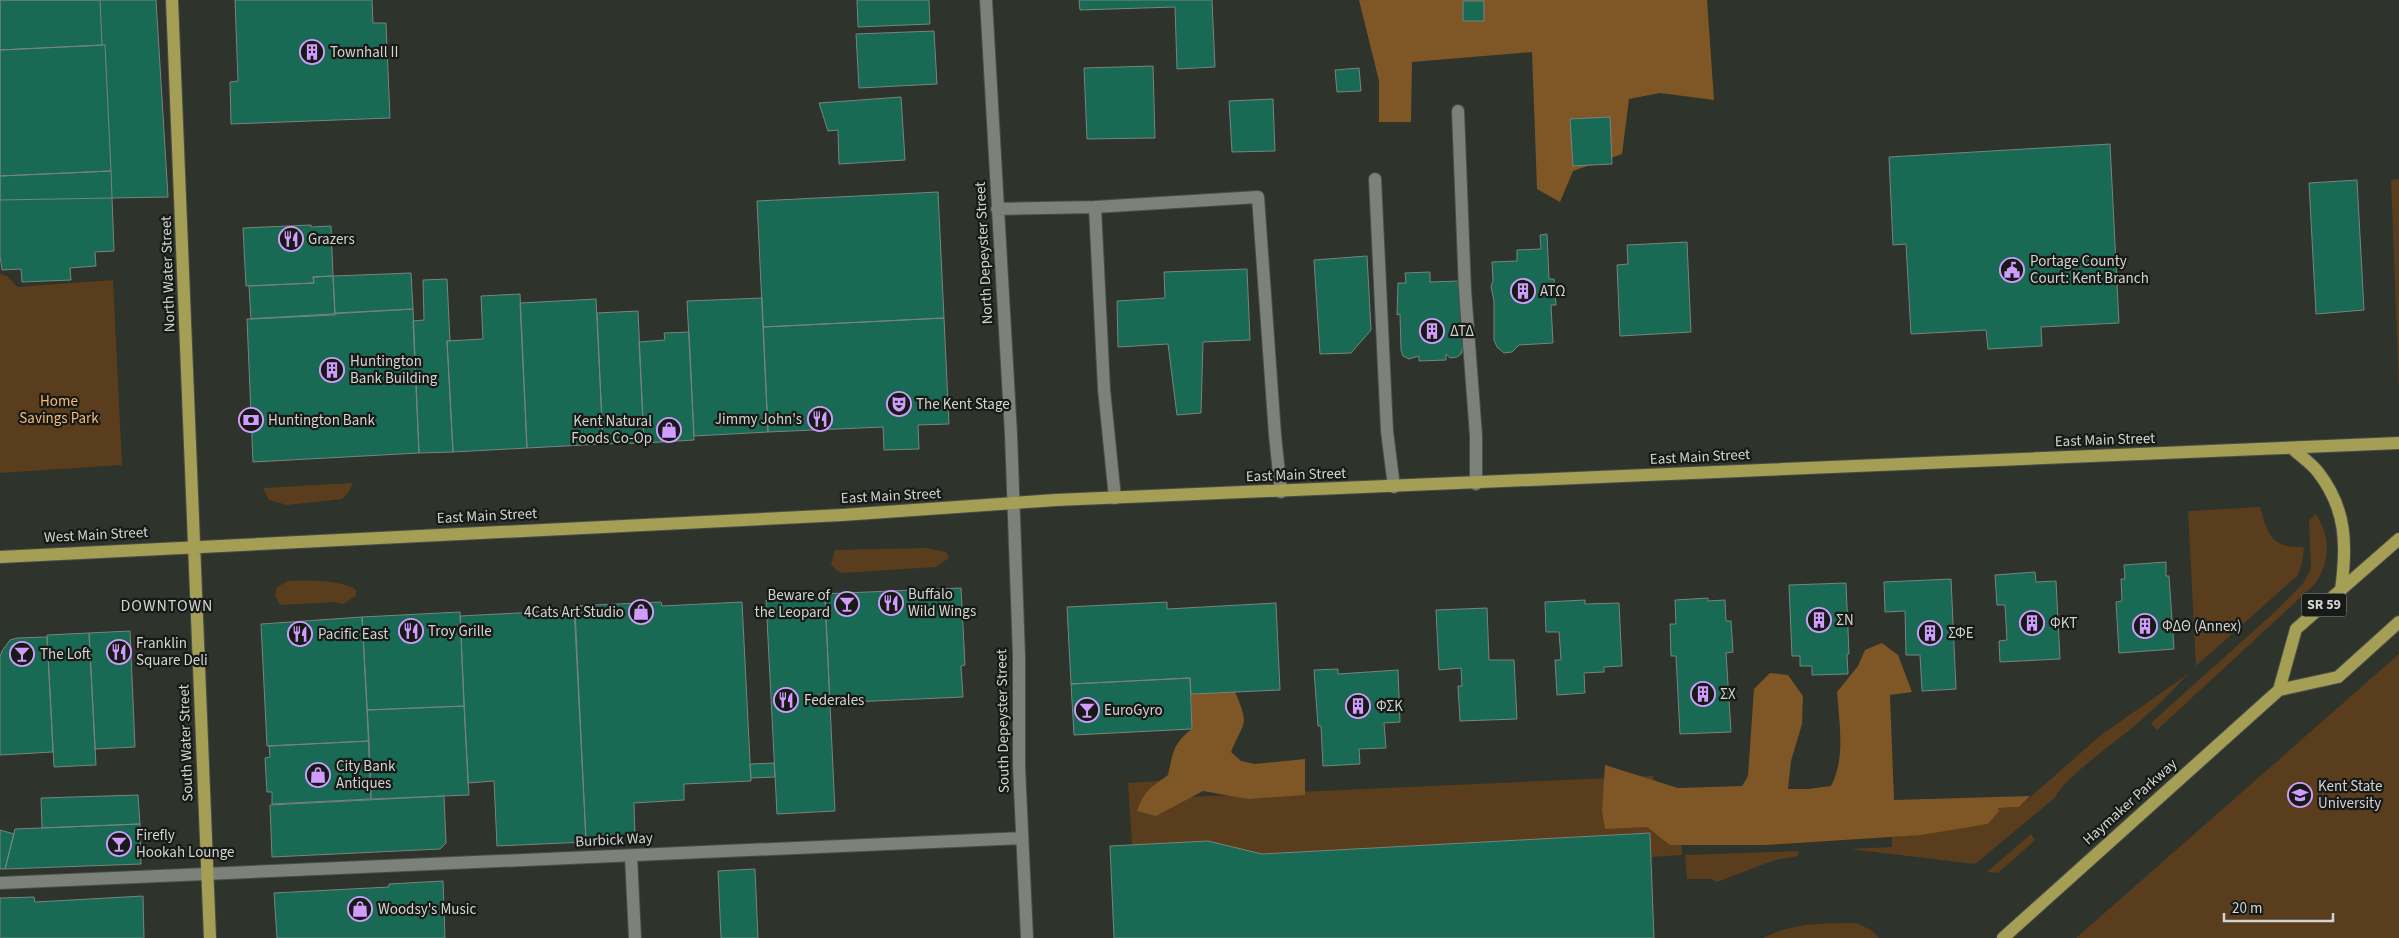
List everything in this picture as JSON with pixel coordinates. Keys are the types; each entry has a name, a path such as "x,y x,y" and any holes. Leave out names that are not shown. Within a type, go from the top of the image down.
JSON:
{"main road":[{"name":"North Water Street","path":"172,0 194,546"},
{"name":"East Main Street","path":"194,546 842,515 1116,498 2399,443"},
{"path":"2292,448 2318,472 2342,518 2345,542 2341,590"},
{"name":"SR 59","path":"2279,690 2296,629 2399,539"},
{"name":"West Main Street","path":"0,557 194,546"},
{"name":"South Water Street","path":"194,546 210,938"},
{"name":"Haymaker Parkway","path":"2003,938 2279,690 2338,677 2399,622"}],"street":[{"name":"North Depeyster Street","path":"986,0 1011,434 1013,504"},
{"path":"1458,112 1465,290 1476,436 1476,484"},
{"path":"1376,179 1387,431 1394,487"},
{"path":"997,209 1095,207 1258,197 1281,492"},
{"path":"1095,207 1104,389 1116,498"},
{"name":"South Depeyster Street","path":"1013,504 1022,838 1027,938"},
{"name":"Burbick Way","path":"0,883 207,876 1022,838"},
{"path":"631,856 635,938"}],"green space":[{"path":"2399,179 2399,390 2391,180"},
{"name":"Home Savings Park","path":"0,274 7,276 17,287 113,280 122,465 0,473"},
{"path":"353,483 348,493 342,499 287,505 269,500 263,488"},
{"path":"2260,507 2273,538 2284,545 2304,547 2298,575 2196,666 2188,511"},
{"path":"2316,514 2324,532 2327,549 2324,567 2315,584 2157,730 2151,723 2278,609 2304,582 2311,569 2309,520"},
{"path":"926,548 946,552 949,558 936,567 842,573 831,564 835,550"},
{"path":"288,581 333,582 356,590 356,596 343,604 334,602 280,605 275,596 277,587"},
{"name":"Kent State University","path":"2399,654 2399,938 2076,938"},
{"path":"2188,674 2139,722 2067,781 2056,797 1975,864 1849,849 1892,847 1892,837 1988,824 1998,808 2019,807 2101,735"},
{"path":"1653,776 1654,790 1678,788 1682,855 1651,857 1650,833 1262,854 1208,841 1132,845 1128,783 1186,779 1188,797"},
{"path":"2031,834 2035,840 1998,873 1987,872"},
{"path":"1798,851 1798,856 1775,860 1717,882 1712,879 1687,879 1685,855"},
{"path":"1856,923 1871,930 1879,938 1763,938 1785,929 1797,927"}],"shaded area":[{"path":"1359,0 1707,0 1714,100 1660,93 1629,99 1622,154 1573,171 1560,202 1537,189 1532,52 1412,62 1411,122 1379,122 1379,81"},
{"path":"1882,643 1898,655 1912,692 1890,695 1894,800 2030,796 2019,807 1998,808 1999,811 1988,824 1921,835 1765,845 1670,845 1647,827 1605,829 1602,811 1605,765 1678,788 1742,786 1748,776 1754,689 1770,673 1788,675 1803,696 1802,724 1791,761 1788,789 1831,786 1839,764 1840,752 1837,692 1858,666 1865,650"},
{"path":"1235,692 1243,712 1244,723 1231,752 1241,761 1255,764 1305,759 1305,795 1248,799 1203,791 1156,816 1137,811 1142,799 1149,790 1168,775 1177,744 1192,729 1191,694"}],"building":[{"path":"0,0 100,0 102,45 0,50"},
{"path":"0,0 156,0 168,197 0,200"},
{"name":"Townhall II","path":"235,0 372,0 373,23 386,23 390,118 231,124 230,82 238,81"},
{"path":"857,0 929,0 930,24 858,27"},
{"path":"1079,0 1212,0 1215,67 1177,69 1175,7 1080,10"},
{"path":"1463,1 1484,1 1484,21 1463,21"},
{"path":"934,31 937,84 859,88 856,34"},
{"path":"105,45 111,171 0,176 0,50"},
{"path":"1153,66 1155,138 1087,139 1084,68"},
{"path":"1359,68 1361,91 1337,92 1335,70"},
{"path":"901,97 905,160 839,164 838,130 828,131 819,103"},
{"path":"1273,99 1275,151 1232,152 1229,101"},
{"path":"1610,117 1612,164 1573,166 1570,119"},
{"name":"Portage County Court: Kent Branch","path":"2110,144 2119,323 2041,327 2042,346 1988,349 1986,330 1911,334 1906,244 1893,245 1889,157"},
{"path":"111,171 114,251 95,252 96,266 70,268 71,280 22,282 21,269 2,270 0,256 0,176"},
{"path":"2357,180 2364,310 2316,314 2309,183"},
{"path":"938,192 944,318 763,327 757,201"},
{"path":"311,225 311,227 331,226 333,276 313,277 314,283 246,286 243,228"},
{"name":"ΑΤΩ","path":"1547,234 1549,279 1554,279 1556,305 1551,305 1553,343 1519,345 1512,352 1504,353 1497,347 1494,340 1494,301 1491,286 1493,281 1492,262 1517,261 1517,250 1541,249 1540,235"},
{"path":"1687,242 1691,332 1620,336 1617,265 1628,264 1627,245"},
{"path":"1367,256 1371,330 1351,353 1320,354 1314,260"},
{"path":"1247,269 1250,340 1203,342 1201,413 1177,415 1168,344 1118,347 1117,301 1165,298 1164,272"},
{"name":"ΔΤΔ","path":"1430,272 1430,282 1460,281 1463,347 1461,354 1457,357 1450,358 1446,354 1446,360 1419,361 1419,356 1409,359 1403,356 1401,350 1400,314 1397,315 1398,283 1406,283 1405,273"},
{"path":"411,273 413,309 335,313 333,276"},
{"path":"333,276 335,315 251,319 249,286 314,283 313,277"},
{"path":"447,279 450,341 447,341 453,452 419,453 413,321 424,320 423,280"},
{"path":"520,294 527,448 453,452 447,341 483,339 481,296"},
{"path":"762,298 768,432 694,436 687,301"},
{"path":"596,299 603,444 527,448 520,303"},
{"name":"Huntington Bank Building","path":"413,309 419,453 253,462 247,319"},
{"path":"638,311 644,443 603,444 597,313"},
{"path":"944,318 949,424 918,425 919,449 884,450 883,427 768,432 763,327"},
{"path":"689,332 694,440 644,443 639,342 665,340 664,333"},
{"name":"ΦΔΘ (Annex)","path":"2166,562 2166,576 2169,576 2174,649 2119,653 2116,602 2122,601 2121,579 2125,579 2124,565"},
{"name":"ΦΚΤ","path":"2035,572 2036,582 2056,581 2060,659 2000,662 1999,641 2007,640 2005,605 1997,605 1995,575"},
{"name":"ΣΦΕ","path":"1951,579 1956,689 1922,691 1920,655 1906,655 1905,611 1885,612 1884,582"},
{"name":"ΣΝ","path":"1846,583 1848,674 1812,675 1812,666 1800,666 1800,656 1792,656 1789,585"},
{"path":"961,588 965,665 961,666 963,697 830,703 825,597 822,597 821,594"},
{"path":"825,597 835,811 777,814 766,600"},
{"name":"ΣΧ","path":"1708,598 1708,601 1725,600 1726,621 1731,621 1733,652 1726,653 1731,732 1680,734 1676,656 1671,656 1670,624 1676,624 1675,600"},
{"path":"1585,600 1585,604 1619,603 1622,666 1604,667 1604,672 1584,673 1585,693 1557,695 1555,660 1561,660 1559,632 1546,632 1545,602"},
{"path":"661,602 662,606 742,602 751,781 684,784 684,800 634,803 635,837 586,839 574,606"},
{"path":"1167,602 1167,609 1276,603 1280,690 1191,694 1190,678 1071,684 1067,607"},
{"path":"1487,608 1489,660 1514,660 1517,719 1460,721 1458,686 1462,686 1461,668 1439,670 1436,610"},
{"path":"575,610 586,842 497,846 494,781 468,783 460,616"},
{"path":"460,612 464,706 367,710 362,617"},
{"path":"362,617 369,741 267,746 261,624"},
{"path":"130,631 135,747 95,749 89,633"},
{"path":"89,633 96,765 54,767 47,635"},
{"path":"47,637 53,752 0,755 0,657 2,651 10,640"},
{"name":"ΦΣΚ","path":"1338,669 1338,674 1398,670 1400,722 1384,723 1386,748 1359,749 1360,764 1323,766 1321,726 1318,726 1314,670"},
{"path":"1190,678 1192,729 1074,735 1071,684"},
{"path":"464,706 469,795 371,799 367,710"},
{"name":"City Bank Antiques","path":"369,741 371,799 272,804 272,792 267,792 265,758 270,757 269,746"},
{"path":"774,763 775,777 751,778 750,764"},
{"path":"138,795 140,824 42,828 41,798"},
{"path":"444,796 446,843 440,849 272,857 270,805"},
{"path":"140,824 141,864 5,869 15,829"},
{"path":"0,830 14,834 5,869 0,869"},
{"path":"1650,833 1654,938 1114,938 1110,846 1208,841 1262,854"},
{"path":"755,869 758,938 721,938 718,871"},
{"name":"Woodsy's Music","path":"443,881 445,938 277,938 274,893 389,887 389,884"},
{"path":"143,896 144,938 0,938 0,898 34,897 35,902"}],"place":[{"name":"Townhall II","path":"312,52"},
{"name":"Grazers","path":"291,239"},
{"name":"Portage County Court: Kent Branch","path":"2012,270"},
{"name":"ΑΤΩ","path":"1523,291"},
{"name":"ΔΤΔ","path":"1432,331"},
{"name":"Huntington Bank Building","path":"332,370"},
{"name":"The Kent Stage","path":"899,404"},
{"name":"Jimmy John's","path":"820,419"},
{"name":"Huntington Bank","path":"251,420"},
{"name":"Kent Natural Foods Co-Op","path":"669,430"},
{"name":"Buffalo Wild Wings","path":"891,603"},
{"name":"Beware of the Leopard","path":"847,604"},
{"name":"4Cats Art Studio","path":"641,612"},
{"name":"ΣΝ","path":"1819,620"},
{"name":"ΦΚΤ","path":"2032,623"},
{"name":"ΦΔΘ (Annex)","path":"2145,626"},
{"name":"Troy Grille","path":"411,631"},
{"name":"ΣΦΕ","path":"1930,633"},
{"name":"Pacific East","path":"300,634"},
{"name":"Franklin Square Deli","path":"119,652"},
{"name":"The Loft","path":"22,654"},
{"name":"ΣΧ","path":"1703,694"},
{"name":"Federales","path":"786,700"},
{"name":"ΦΣΚ","path":"1358,706"},
{"name":"EuroGyro","path":"1087,710"},
{"name":"City Bank Antiques","path":"318,775"},
{"name":"Kent State University","path":"2300,795"},
{"name":"Firefly Hookah Lounge","path":"119,844"},
{"name":"Woodsy's Music","path":"360,909"}],"district":[{"name":"DOWNTOWN","path":"167,606"}]}
